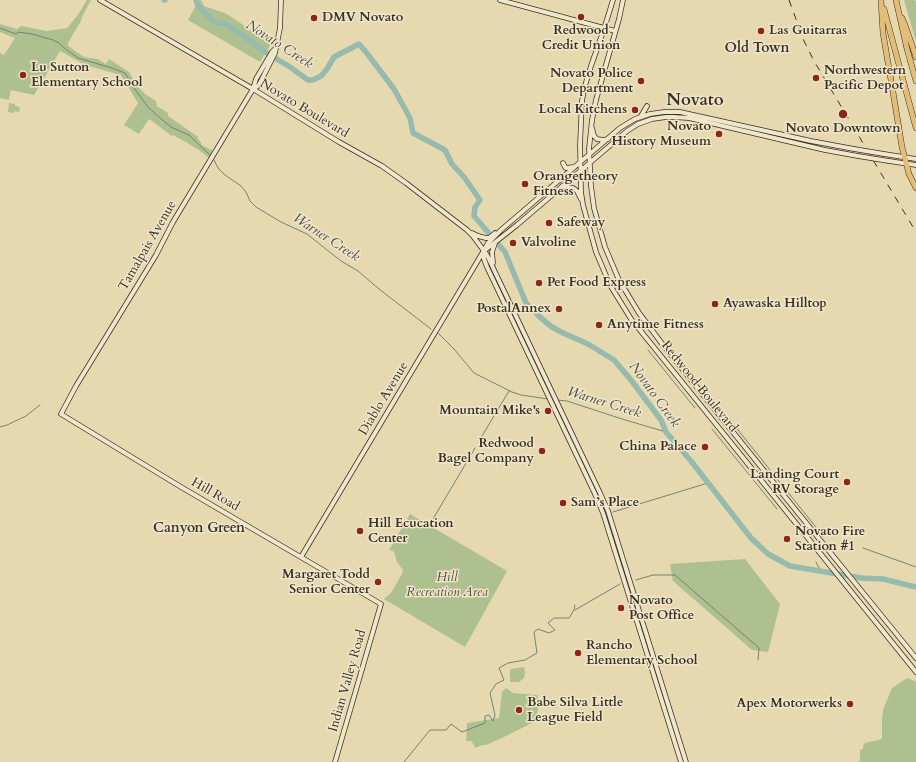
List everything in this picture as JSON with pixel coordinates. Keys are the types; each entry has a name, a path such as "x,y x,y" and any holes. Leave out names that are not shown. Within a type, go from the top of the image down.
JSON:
{"highway":[{"path":"881,0 916,128"},
{"path":"881,0 884,41 905,160 909,174 916,188"},
{"path":"896,0 916,81"},
{"path":"897,8 905,25 916,57"}],"main road":[{"name":"Novato Boulevard","path":"100,0 382,166 467,230 477,241 495,272 608,511 686,762"},
{"name":"Tamalpais Avenue","path":"61,414 76,386 156,255 173,222 253,89 256,79 274,53 280,28 281,0"},
{"path":"500,0 615,31"},
{"name":"Redwood Boulevard","path":"613,0 584,89 580,124 580,170 583,205 596,252 610,285 631,319 916,672"},
{"name":"Redwood Boulevard","path":"623,0 597,94 591,126 589,155 594,208 606,247 619,280 639,313 663,345 916,658"},
{"path":"640,117 644,113 647,106"},
{"name":"Diablo Avenue","path":"493,242 496,234 622,126 650,114 668,112 685,113 826,144"},
{"path":"650,114 652,119"},
{"name":"Diablo Avenue","path":"301,557 483,252 493,242 501,238 517,225 627,131 638,124 652,119 673,116 689,118 858,156 889,160 905,160"},
{"path":"591,126 592,133 596,139 608,139"},
{"path":"809,146 815,145 825,147 826,144 884,154 916,165"},
{"path":"905,160 916,159"},
{"path":"563,163 566,168 575,167"},
{"path":"562,186 575,189 583,205"},
{"path":"547,190 551,196"},
{"path":"517,225 516,221 520,214"},
{"path":"588,226 599,225"},
{"path":"467,230 493,242 492,256 495,272"},
{"path":"483,252 487,267 603,513 681,762"},
{"path":"475,266 481,264 487,267"},
{"name":"Hill Road","path":"61,414 181,487 381,604"},
{"name":"Indian Valley Road","path":"335,762 381,604"},
{"path":"878,626 885,621"}],"green space":[{"path":"87,0 91,0 68,43 68,46 84,57 98,59 106,64 109,59 129,72 137,86 145,94 156,101 157,106 168,113 168,116 197,136 202,145 213,151 209,158 184,141 173,135 172,136 149,119 139,134 124,125 138,103 121,75 85,65 60,51 34,95 11,90 9,100 0,98 0,53 4,55 15,38 0,32 0,24 17,29 21,26 47,31 67,28"},
{"path":"199,0 201,0 204,6 225,13 248,28 256,36 271,44 260,62 188,20"},
{"path":"904,0 915,0 916,2 916,42"},
{"path":"9,103 20,107 19,112 8,112"},
{"name":"Hill Recreation Area","path":"410,514 507,571 465,647 384,599 391,593 402,574 403,570 397,562 394,552 389,550"},
{"path":"745,559 780,604 768,652 752,650 673,581 670,564"},
{"path":"524,667 524,678 519,682 510,682 510,670"},
{"path":"907,678 915,681 916,683 916,762 857,762 860,761 860,750 863,749 865,743 882,739 883,710 892,688"},
{"path":"506,688 513,693 538,695 538,720 502,738 475,748 471,741 466,741 467,723 499,718 502,692"}],"waterway":[{"name":"Novato Creek","path":"196,0 198,6 216,23 225,24 308,80 313,80 321,76 334,57 359,44 394,89 410,118 413,133 445,150 452,164 464,177 480,200 475,207 474,216 505,252 526,303 552,327 588,344 614,360 661,420 666,432 691,461 751,538 768,554 790,566 861,578 883,579 916,587"},
{"name":"Warner Creek","path":"0,28 16,34 18,32 32,34 53,40 78,58 125,73 148,107 171,127 189,135 210,155"},
{"name":"Warner Creek","path":"214,160 218,168 225,175 241,186 246,192 250,201 256,207 281,222 307,234 341,261 358,271 431,329"},
{"name":"Warner Creek","path":"438,333 474,373 512,392 521,395 548,399"},
{"path":"648,350 695,408"},
{"path":"479,441 509,391"},
{"name":"Warner Creek","path":"557,400 567,401 666,432"},
{"path":"0,427 26,416 40,405"},
{"path":"718,405 823,536"},
{"path":"712,429 777,509"},
{"path":"430,524 475,448"},
{"path":"613,512 708,483"},
{"path":"863,548 916,567"},
{"name":"Novato Creek","path":"816,562 821,572"},
{"path":"636,580 653,575 675,575 759,648 758,660"},
{"path":"575,610 620,584"},
{"path":"404,762 430,730 446,730 451,724 462,732 485,723 485,716 489,715 493,721 495,715 490,693 496,684 504,680 499,668 508,663 525,660 537,653 534,632 538,629 549,633 555,630 548,623 554,618 569,618 575,605"}],"railway":[{"path":"789,0 804,41 814,61 916,232"}],"place":[{"name":"Redwood Credit Union","path":"581,17"},
{"name":"DMV Novato","path":"314,18"},
{"name":"Las Guitarras","path":"761,31"},
{"name":"Lu Sutton Elementary School","path":"23,75"},
{"name":"Northwestern Pacific Depot","path":"816,78"},
{"name":"Novato Police Department","path":"641,81"},
{"name":"Local Kitchens","path":"635,110"},
{"name":"Novato Downtown","path":"843,114"},
{"name":"Novato History Museum","path":"719,134"},
{"name":"Orangetheory Fitness","path":"525,184"},
{"name":"Safeway","path":"549,223"},
{"name":"Valvoline","path":"513,243"},
{"name":"Pet Food Express","path":"539,283"},
{"name":"Ayawaska Hilltop","path":"715,304"},
{"name":"PostalAnnex","path":"559,309"},
{"name":"Anytime Fitness","path":"599,325"},
{"name":"Mountain Mike's","path":"548,411"},
{"name":"China Palace","path":"705,447"},
{"name":"Redwood Bagel Company","path":"542,451"},
{"name":"Landing Court RV Storage","path":"847,482"},
{"name":"Sam’s Place","path":"563,503"},
{"name":"Hill Ecucation Center","path":"360,531"},
{"name":"Novato Fire Station #1","path":"787,539"},
{"name":"Margaret Todd Senior Center","path":"378,582"},
{"name":"Novato Post Office","path":"621,608"},
{"name":"Rancho Elementary School","path":"578,653"},
{"name":"Apex Motorwerks","path":"850,704"},
{"name":"Babe Silva Little League Field","path":"519,710"}],"district":[{"name":"Old Town","path":"757,49"},
{"name":"Novato","path":"695,101"},
{"name":"Canyon Green","path":"199,529"}]}
